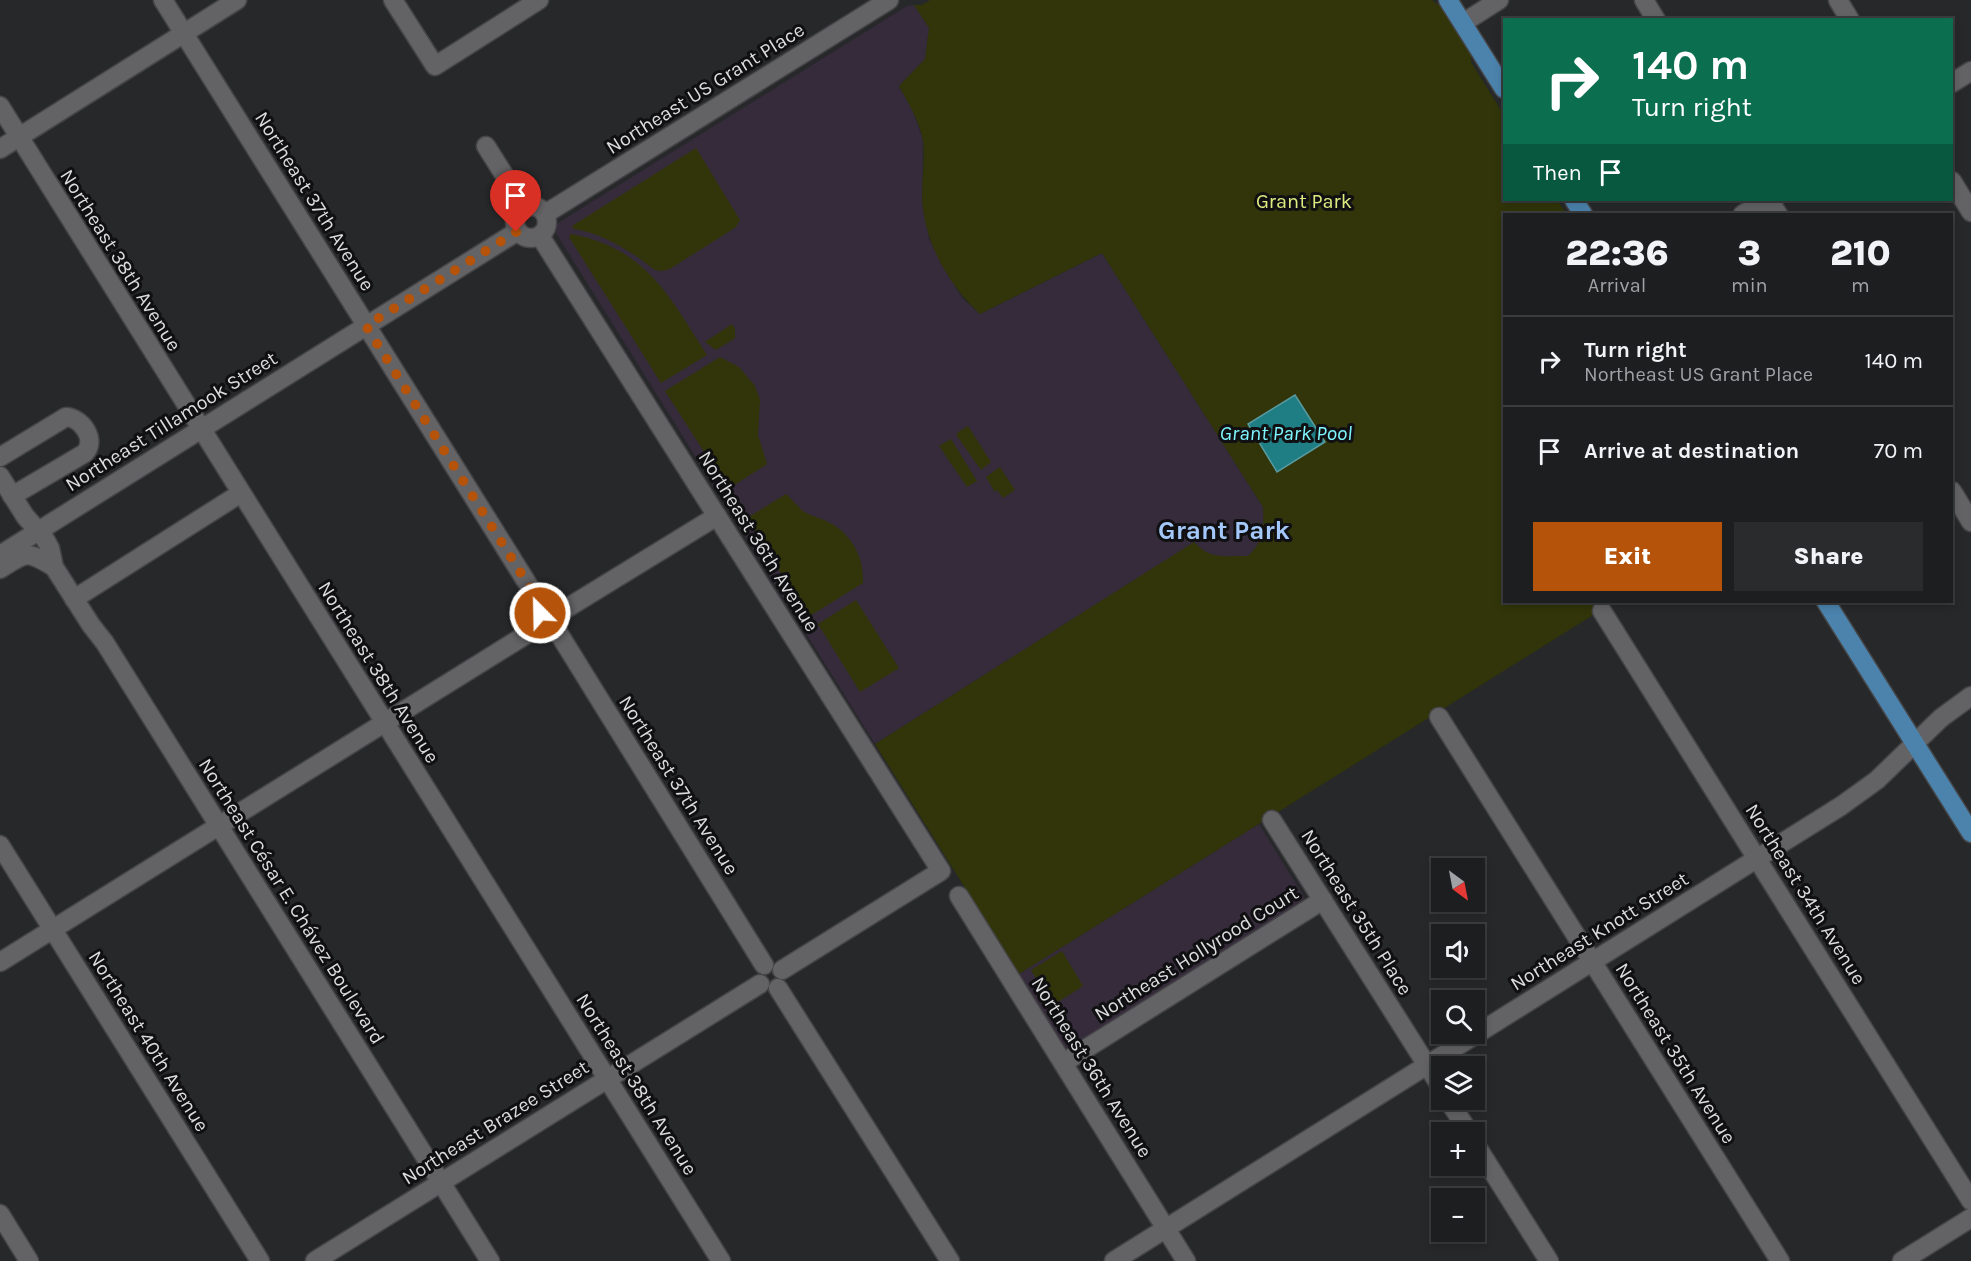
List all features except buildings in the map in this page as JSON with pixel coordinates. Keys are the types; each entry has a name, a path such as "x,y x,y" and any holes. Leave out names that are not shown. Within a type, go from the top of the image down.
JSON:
{"main road":[{"path":"1448,0 1503,87"},
{"path":"1827,603 1971,833"}],"street":[{"name":"Northeast 37th Avenue","path":"163,0 764,964"},
{"path":"0,148 237,0"},
{"path":"393,0 435,66 539,0"},
{"name":"Northeast US Grant Place","path":"545,214 889,0"},
{"path":"1463,23 1499,0"},
{"path":"1644,0 1655,18"},
{"path":"1838,0 1849,18"},
{"path":"1953,82 1971,71"},
{"name":"Northeast 38th Avenue","path":"0,106 721,1261"},
{"path":"486,146 525,208"},
{"path":"1953,183 1971,212"},
{"path":"1745,213 1766,201"},
{"path":"535,207 545,214 547,225 540,236 529,238 518,231 515,220 525,208 535,207"},
{"path":"366,326 518,231"},
{"name":"Northeast 36th Avenue","path":"540,236 941,870 780,979"},
{"name":"Northeast Tillamook Street","path":"0,555 366,326"},
{"path":"0,457 66,417 80,422 90,440 90,448 85,453 12,496"},
{"name":"Northeast César E. Chávez Boulevard","path":"0,476 25,516 50,548 54,567 91,626 105,643 490,1261"},
{"path":"1953,493 1971,522"},
{"path":"74,599 241,494"},
{"path":"0,962 717,516"},
{"path":"0,569 23,554 30,554 54,567"},
{"name":"Northeast 34th Avenue","path":"1602,611 1971,1201"},
{"name":"Northeast Knott Street","path":"1114,1261 1862,792 1941,718 1971,696"},
{"name":"Northeast 35th Avenue","path":"1439,717 1780,1261"},
{"name":"Northeast 35th Place","path":"1272,820 1431,1071"},
{"name":"Northeast 40th Avenue","path":"0,845 260,1261"},
{"name":"Northeast 36th Avenue","path":"959,896 1186,1261"},
{"name":"Northeast Hollyrood Court","path":"1063,1063 1323,900"},
{"path":"780,979 770,990 760,984 757,975 764,964 775,963 780,979 950,1261"},
{"name":"Northeast Brazee Street","path":"315,1261 760,984"},
{"path":"1485,1160 1546,1260"},
{"path":"0,1214 29,1261"},
{"path":"1902,1261 1971,1218"}],"shaded area":[{"path":"914,5 929,28 925,59 899,86 912,109 923,140 922,200 929,239 963,299 980,314 1102,253 1263,507 1264,519 1259,544 1248,556 1218,557 1203,552 1193,543 875,744 555,228 558,223 907,6"},
{"path":"1259,824 1304,897 1303,902 1072,1046 1066,1048 1061,1045 1019,974"}],"green space":[{"name":"Grant Park","path":"930,0 1432,0 1441,7 1503,113 1503,201 1558,201 1566,213 1503,213 1503,603 1612,603 1019,974 875,744 1194,542 1213,555 1248,556 1262,534 1263,507 1102,253 980,314 948,276 933,246 924,214 923,141 913,112 899,86 925,59 929,28 914,5 922,5"},
{"path":"696,148 740,220 736,227 670,269 656,270 614,243 574,229 572,226"},
{"path":"571,234 597,241 619,251 637,263 667,294 707,355 661,383 569,237"},
{"path":"732,324 735,329 735,338 716,350 705,342"},
{"path":"720,357 739,367 755,386 760,400 758,435 767,464 728,489 665,391"},
{"path":"968,426 991,462 981,470 957,436 957,433"},
{"path":"951,439 977,481 967,487 939,446"},
{"path":"1000,467 1015,490 1003,498 997,490 995,492 986,477"},
{"path":"786,494 803,511 833,525 848,537 858,554 863,573 863,583 808,617 747,518"},
{"path":"856,600 899,668 860,692 818,624"},
{"path":"1062,951 1083,986 1053,1005 1031,970"}],"water":[{"name":"Grant Park Pool","path":"1295,395 1325,442 1277,472 1248,424"}],"district":[{"name":"Grant Park","path":"1224,530"}],"route":[{"path":"516,232 366,326 544,610 540,613"}]}
